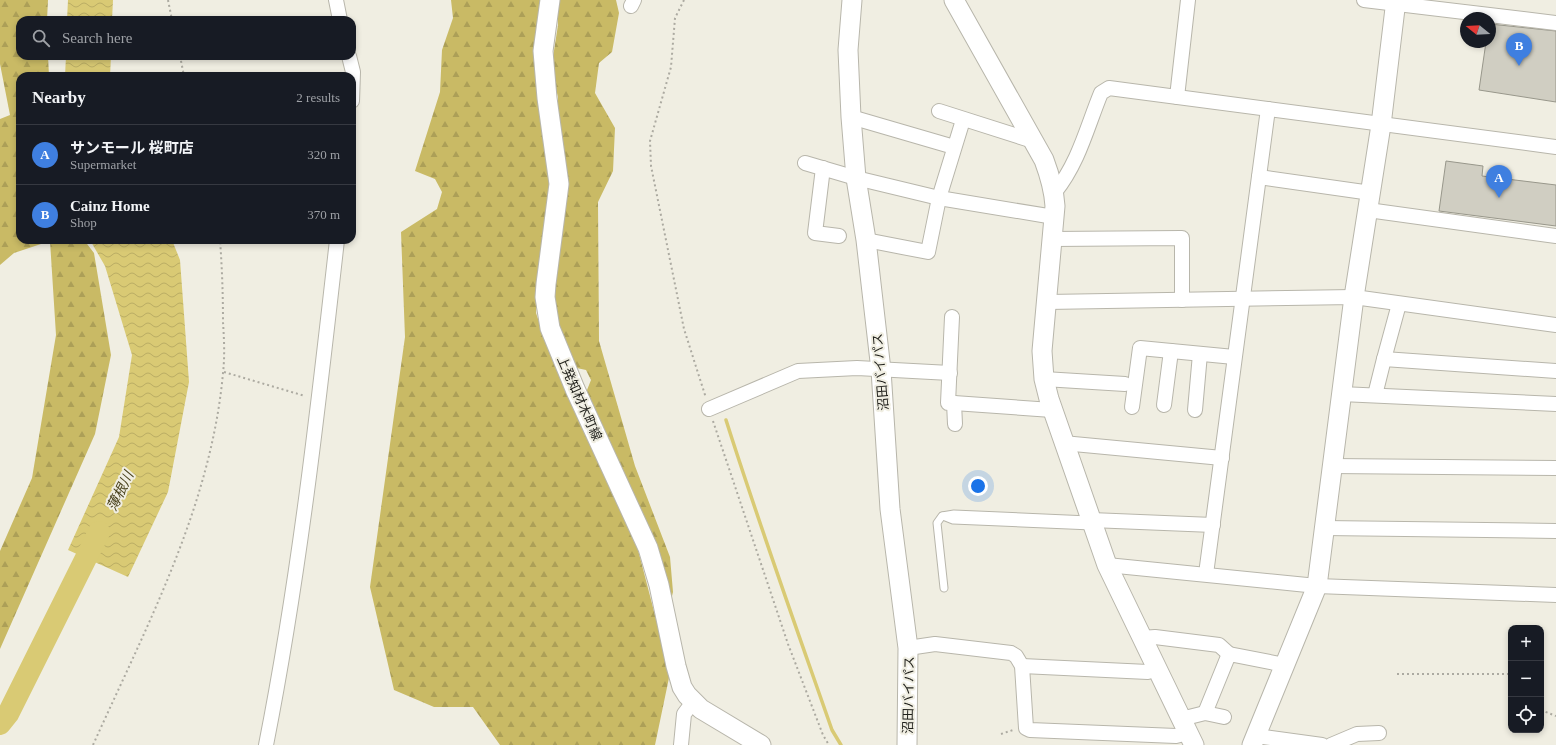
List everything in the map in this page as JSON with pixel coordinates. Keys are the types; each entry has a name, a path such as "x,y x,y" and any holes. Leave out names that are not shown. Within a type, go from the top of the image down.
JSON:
{"street":[{"path":"336,0 339,16"},
{"name":"上発知材木町線","path":"550,0 543,52 547,98 559,184 546,284 547,313 550,328 574,390 648,548 659,585 679,676 687,695 693,702 711,716 762,745"},
{"name":"沼田バイパス","path":"852,0 848,50 851,117 856,178 866,240 881,370 890,509 908,648 907,745"},
{"path":"954,0 1044,160 1054,192 1054,217 1042,351 1044,379 1063,443 1107,565 1188,733"},
{"path":"1177,97 1188,0"},
{"path":"1364,0 1396,2 1556,23"},
{"path":"1322,745 1254,740 1317,586 1341,394 1354,298 1381,125 1396,2"},
{"path":"350,60 353,72"},
{"path":"1054,192 1064,180 1083,144 1101,93 1109,88 1556,147"},
{"path":"1206,574 1268,109"},
{"path":"939,111 963,120 1033,141"},
{"path":"851,117 954,147"},
{"path":"866,240 928,252 939,198 963,120"},
{"path":"805,163 856,178 939,198 1054,217"},
{"path":"823,168 815,233 839,236"},
{"path":"1259,177 1369,202 1556,236"},
{"path":"1052,239 1182,238 1182,300"},
{"path":"266,745 284,657 320,394 337,244"},
{"path":"1047,302 1354,298 1556,324"},
{"path":"1375,394 1400,304"},
{"path":"952,317 948,403 1052,410"},
{"path":"1132,407 1140,348 1234,357"},
{"path":"1164,405 1171,351"},
{"path":"1195,410 1200,354"},
{"path":"1384,359 1556,371"},
{"path":"709,409 798,371 857,368 950,373"},
{"path":"1044,379 1125,384"},
{"path":"1341,394 1375,394 1556,404"},
{"path":"954,403 955,424"},
{"path":"1063,443 1222,458"},
{"path":"1332,466 1556,468"},
{"path":"1093,523 1213,525"},
{"path":"1324,528 1556,531"},
{"path":"1107,565 1317,586 1556,596"},
{"path":"1142,638 1155,637 1219,645 1228,654 1285,665"},
{"path":"908,648 935,644 1011,653 1016,656 1022,666 1026,728 1028,729 1176,736 1188,733 1204,713 1228,654"},
{"path":"1022,666 1148,672 1156,666"},
{"path":"680,745 684,714 693,702"},
{"path":"1204,713 1224,717"},
{"path":"1331,745 1356,734 1379,733"}],"lane":[{"path":"944,588 937,523 942,516 953,520 1093,523"}],"path":[{"path":"168,0 171,16"},
{"path":"684,0 675,18 671,66 650,141 651,166 684,329 709,409 788,644 820,728 829,745"},
{"path":"181,60 183,72"},
{"path":"93,745 180,552 198,501 218,412 224,372 220,244"},
{"path":"224,372 310,398 320,394"},
{"path":"1397,674 1508,674"},
{"path":"1544,711 1556,716"}],"green space":[{"path":"0,0 48,0 47,16 16,16 16,60 48,60 49,72 16,72 16,244 41,244 14,253 0,265 0,119 10,115 0,64"},
{"path":"451,0 543,0 551,186 550,213 537,277 536,313 549,351 636,542 670,673 655,745 500,745 473,707 434,707 394,690 370,587 405,337 401,232 437,209 442,192 435,179 415,171 440,92 442,50 453,18"},
{"path":"556,0 616,0 619,13 612,52 599,63 595,93 615,128 613,171 598,202 599,341 635,466 670,557 673,592 670,604 585,395 591,380 586,370 572,367 562,344 551,289 558,128 558,97 551,70 558,25"},
{"path":"50,244 87,244 94,253 111,355 95,434 0,649 0,551 32,478 56,335"}],"water":[{"path":"68,0 113,0 112,16 67,16"},
{"path":"66,60 111,60 110,72 65,72"},
{"path":"92,244 174,244 180,260 189,382 168,492 128,577 68,550 119,437 132,355 105,266"}],"building":[{"path":"1496,25 1556,31 1556,102 1479,90 1485,48 1496,48"},
{"path":"1446,161 1483,166 1482,176 1556,185 1556,226 1439,211"}],"waterway":[{"path":"726,420 832,730 841,745"},
{"name":"薄根川","path":"0,724 8,714 99,532"}],"place":[{"name":"Cainz Home","path":"1519,66"},
{"name":"サンモール 桜町店","path":"1499,198"}]}
